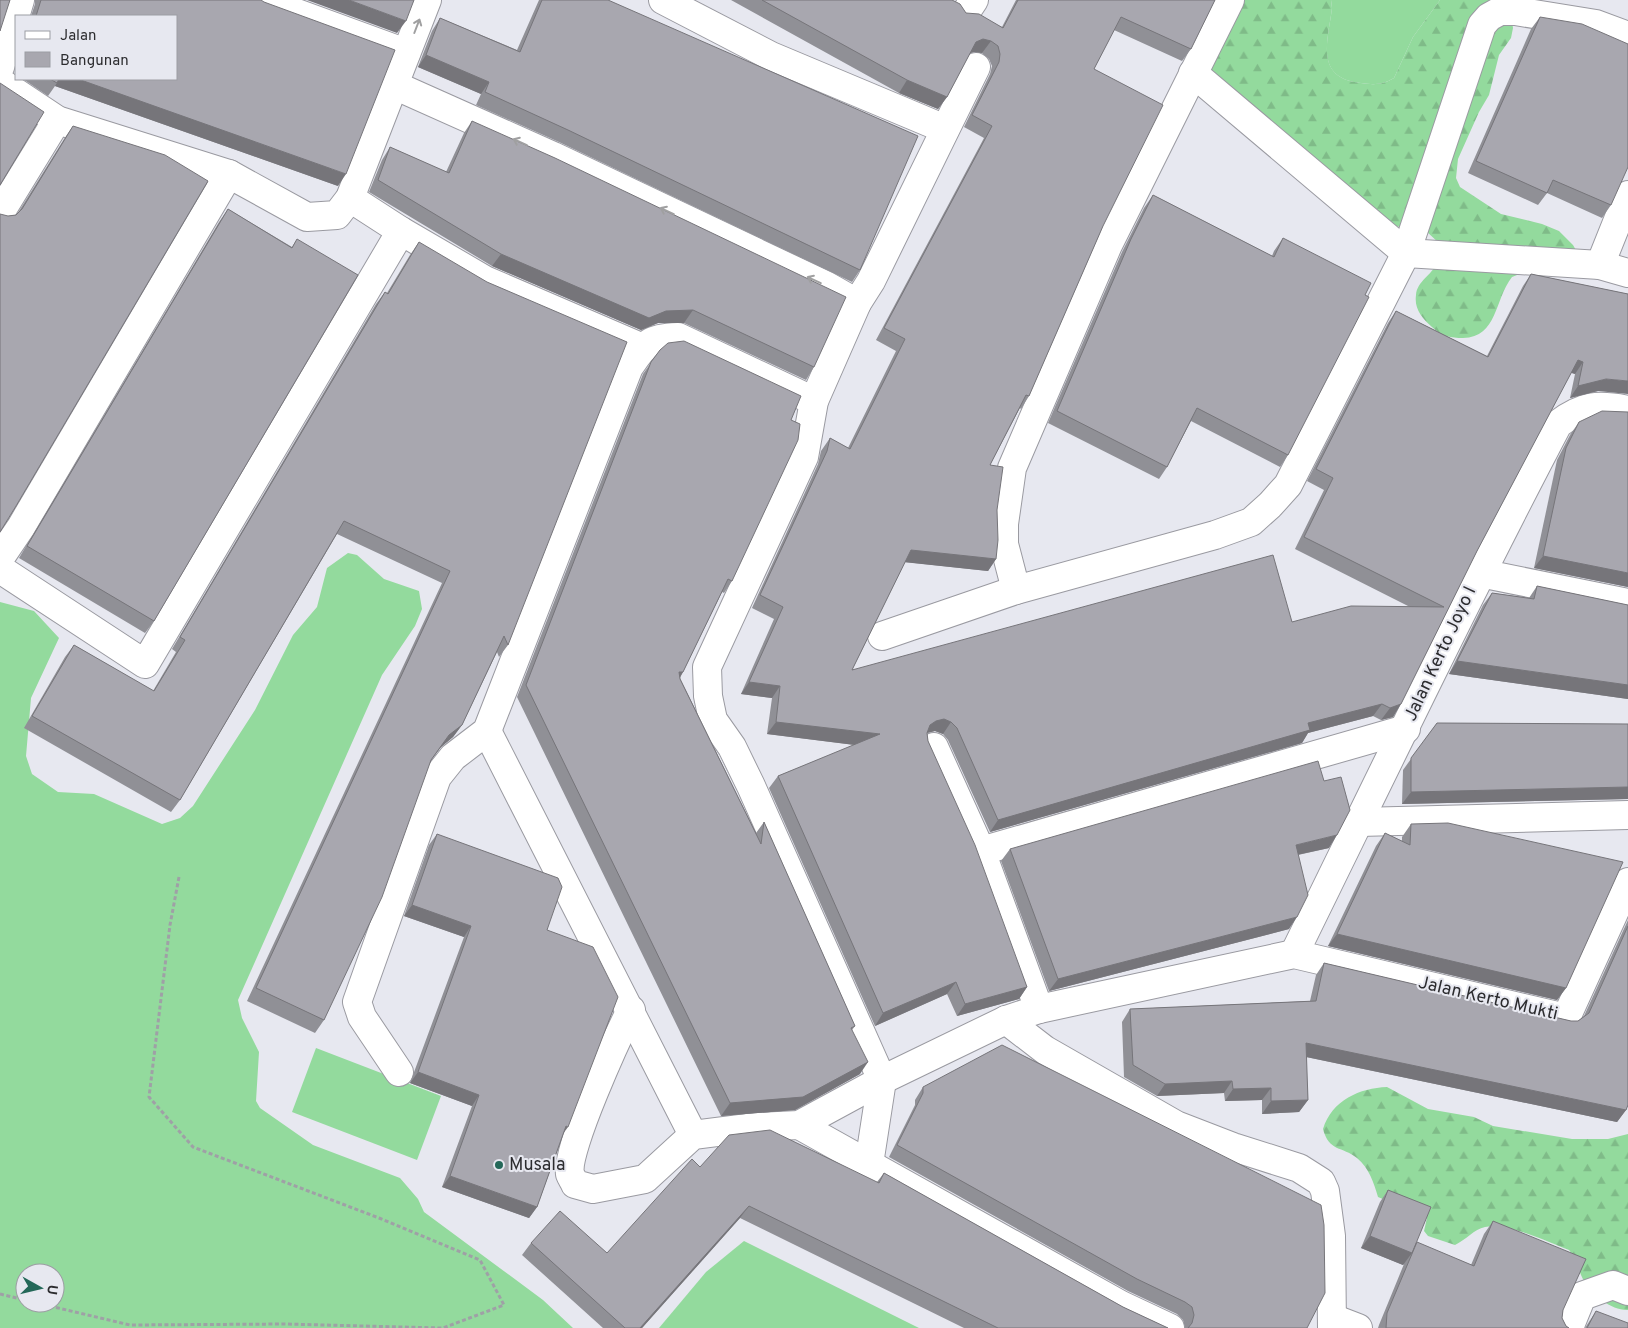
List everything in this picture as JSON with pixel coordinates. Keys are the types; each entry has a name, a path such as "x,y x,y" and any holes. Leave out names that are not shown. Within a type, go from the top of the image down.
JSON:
{"street":[{"path":"16,15 20,0"},
{"path":"261,0 406,53"},
{"path":"0,82 56,120 229,174 307,217 337,216 350,198 427,0"},
{"path":"664,0 771,56 945,129"},
{"path":"1016,590 1004,544 1004,524 1012,468 1108,245 1230,0"},
{"path":"882,636 1016,590 1215,535 1251,522 1288,485 1406,253 1482,25 1489,17 1500,11 1515,11 1596,24 1628,36"},
{"path":"0,67 15,17"},
{"path":"869,1164 882,1080 751,786 732,747 714,720 708,696 707,667 804,457 814,401 857,303 871,281 976,67"},
{"path":"1193,74 1406,253 1600,265 1628,273"},
{"path":"394,85 562,161 827,286 857,303"},
{"path":"0,213 56,120"},
{"path":"0,558 21,527 229,174"},
{"path":"1600,265 1628,195"},
{"path":"350,198 401,231 485,280 643,348"},
{"path":"0,569 145,664 401,231"},
{"path":"399,1072 362,1017 356,1002 437,777 453,757 488,731 629,367 643,348 657,338 678,337 814,401"},
{"name":"Jalan Kerto Joyo I","path":"1294,954 1406,729 1480,573 1558,424 1574,412 1590,407 1606,406 1628,410"},
{"path":"1480,573 1628,603"},
{"path":"981,851 1406,729"},
{"path":"488,731 693,1135"},
{"path":"934,747 981,851 1039,1009"},
{"path":"1359,822 1628,815"},
{"name":"Jalan Kerto Mukti","path":"1294,954 1566,1018 1628,882"},
{"path":"631,1010 604,1065 576,1142 570,1172 575,1184 593,1189 645,1180 693,1135 756,1127 799,1125 882,1080 1006,1020 1039,1009 1294,954"},
{"path":"1006,1020 1046,1050 1176,1125 1310,1173 1320,1182 1325,1191 1328,1210 1332,1323 1358,1328"},
{"path":"799,1125 1121,1305 1170,1328"},
{"path":"1569,1328 1582,1296 1613,1285 1628,1292"}],"path":[{"path":"65,1310 130,1325 286,1324 443,1328 504,1305 480,1260 379,1218 192,1148 149,1097 170,925 178,877"},
{"path":"0,1294 15,1298"}],"green space":[{"path":"1244,0 1331,0 1332,8 1327,45 1327,56 1330,66 1336,74 1346,80 1374,84 1386,82 1394,78 1413,37 1440,0 1508,0 1513,28 1511,38 1499,55 1489,95 1479,112 1458,159 1456,178 1460,187 1501,214 1542,224 1559,231 1573,245 1577,252 1512,277 1489,324 1483,331 1474,336 1454,338 1435,330 1420,313 1416,300 1419,286 1437,263 1440,244 1426,231 1369,222 1265,124 1254,109 1242,99 1211,86 1205,55"},
{"path":"1331,0 1440,0 1413,37 1394,78 1386,82 1374,84 1346,80 1336,74 1330,66 1327,56 1327,45 1332,8"},
{"path":"348,553 357,555 384,579 419,591 422,609 415,626 382,675 238,1000 242,1018 259,1052 256,1101 260,1108 313,1145 400,1178 418,1199 424,1212 543,1300 573,1328 0,1328 0,602 34,611 59,638 31,698 26,756 32,774 58,792 94,794 162,824 180,818 193,806 255,710 293,635 317,607 327,568"},
{"path":"316,1048 441,1096 417,1160 292,1112"},
{"path":"1387,1087 1428,1109 1474,1117 1493,1126 1572,1139 1608,1139 1628,1134 1628,1310 1622,1310 1609,1305 1592,1292 1584,1281 1569,1250 1516,1230 1494,1226 1477,1230 1455,1245 1428,1236 1424,1231 1427,1218 1378,1197 1373,1181 1365,1166 1351,1154 1332,1145 1323,1129 1327,1119 1340,1103 1357,1093"},
{"path":"744,1241 919,1328 659,1328 706,1272"}],"building":[{"path":"0,0 10,0 0,31"},
{"path":"41,0 261,0 395,50 346,174 81,80 178,80 178,15 36,15"},
{"path":"349,0 414,0 406,21"},
{"path":"542,0 608,0 918,136 860,270 485,92 489,82 426,55 440,18 520,52"},
{"path":"762,0 952,0 960,4 966,13 979,14 1003,28 1018,0 1215,0 1191,49 1121,17 1094,69 1163,105 1103,226 1029,396 1026,395 990,465 1003,467 997,510 998,540 996,559 911,550 852,670 1273,555 1292,622 1351,606 1444,607 1304,537 1333,478 1316,469 1396,311 1488,357 1531,274 1628,294 1628,381 1606,379 1578,386 1583,362 1578,360 1477,551 1401,704 1390,708 1382,704 1308,723 1310,730 998,820 957,728 951,722 944,719 930,725 927,733 928,741 975,845 1027,987 965,1004 956,982 883,1013 778,776 880,734 776,722 780,686 749,682 783,607 760,595 827,451 830,438 850,449 905,339 884,328 992,126 972,115 999,62 1000,54 998,46 991,41 983,39 976,42 947,97 907,80"},
{"path":"1540,17 1582,24 1628,44 1628,167 1611,205 1553,180 1547,193 1476,161"},
{"path":"0,83 44,112 0,185"},
{"path":"472,121 555,158 846,297 814,367 693,310 666,311 649,318 501,254 378,180 390,147 449,173"},
{"path":"73,126 165,155 208,181 0,532 0,214 16,215 22,209"},
{"path":"1153,195 1274,257 1283,238 1371,283 1365,295 1369,297 1288,455 1197,408 1167,467 1057,411 1131,239"},
{"path":"228,209 292,248 297,239 358,275 154,621 27,546"},
{"path":"419,242 487,282 627,342 508,645 504,636 462,725 449,735 431,760 382,897 324,1020 256,988 450,571 344,521 180,800 32,716 74,645 154,691 185,640 180,637 385,292 388,294"},
{"path":"684,341 801,396 791,420 800,424 798,440 732,581 728,579 683,672 679,672 680,679 761,844 764,822 855,1026 851,1028 868,1062 803,1097 730,1103 526,685 651,362 668,343"},
{"path":"1602,411 1628,412 1628,573 1543,556 1566,448 1579,422"},
{"path":"1537,586 1628,605 1628,685 1457,661 1492,593 1534,599"},
{"path":"1437,723 1628,724 1628,787 1411,792 1411,758"},
{"path":"1318,761 1324,781 1341,777 1350,810 1337,835 1296,845 1308,895 1297,917 1058,979 1010,849"},
{"path":"1448,823 1623,862 1566,988 1337,934 1385,833 1410,845 1411,824"},
{"path":"437,834 558,878 562,887 547,930 593,947 618,997 568,1127 566,1126 537,1207 450,1176 479,1095 418,1072 471,926 412,905"},
{"path":"1628,926 1628,1105 1626,1110 1306,1043 1308,1100 1271,1101 1271,1088 1233,1089 1232,1081 1165,1084 1133,1065 1130,1009 1316,1001 1324,963 1571,1021 1578,1021 1589,1013"},
{"path":"1002,1045 1321,1205 1324,1225 1325,1293 1307,1328 1188,1328 1192,1323 1194,1315 1192,1307 1185,1302 1137,1279 897,1145 923,1093 923,1087"},
{"path":"770,1130 879,1183 884,1173 1123,1307 1168,1328 998,1328 749,1206 640,1328 625,1328 531,1243 560,1211 607,1253 692,1159 700,1167 729,1135"},
{"path":"1388,1190 1431,1207 1412,1253 1370,1236"},
{"path":"1493,1221 1586,1259 1563,1310 1562,1318 1569,1328 1386,1328 1387,1313 1417,1242 1474,1266"},
{"path":"1596,1311 1628,1323 1628,1328 1587,1328"}],"place":[{"name":"Musala","path":"499,1165"}]}
